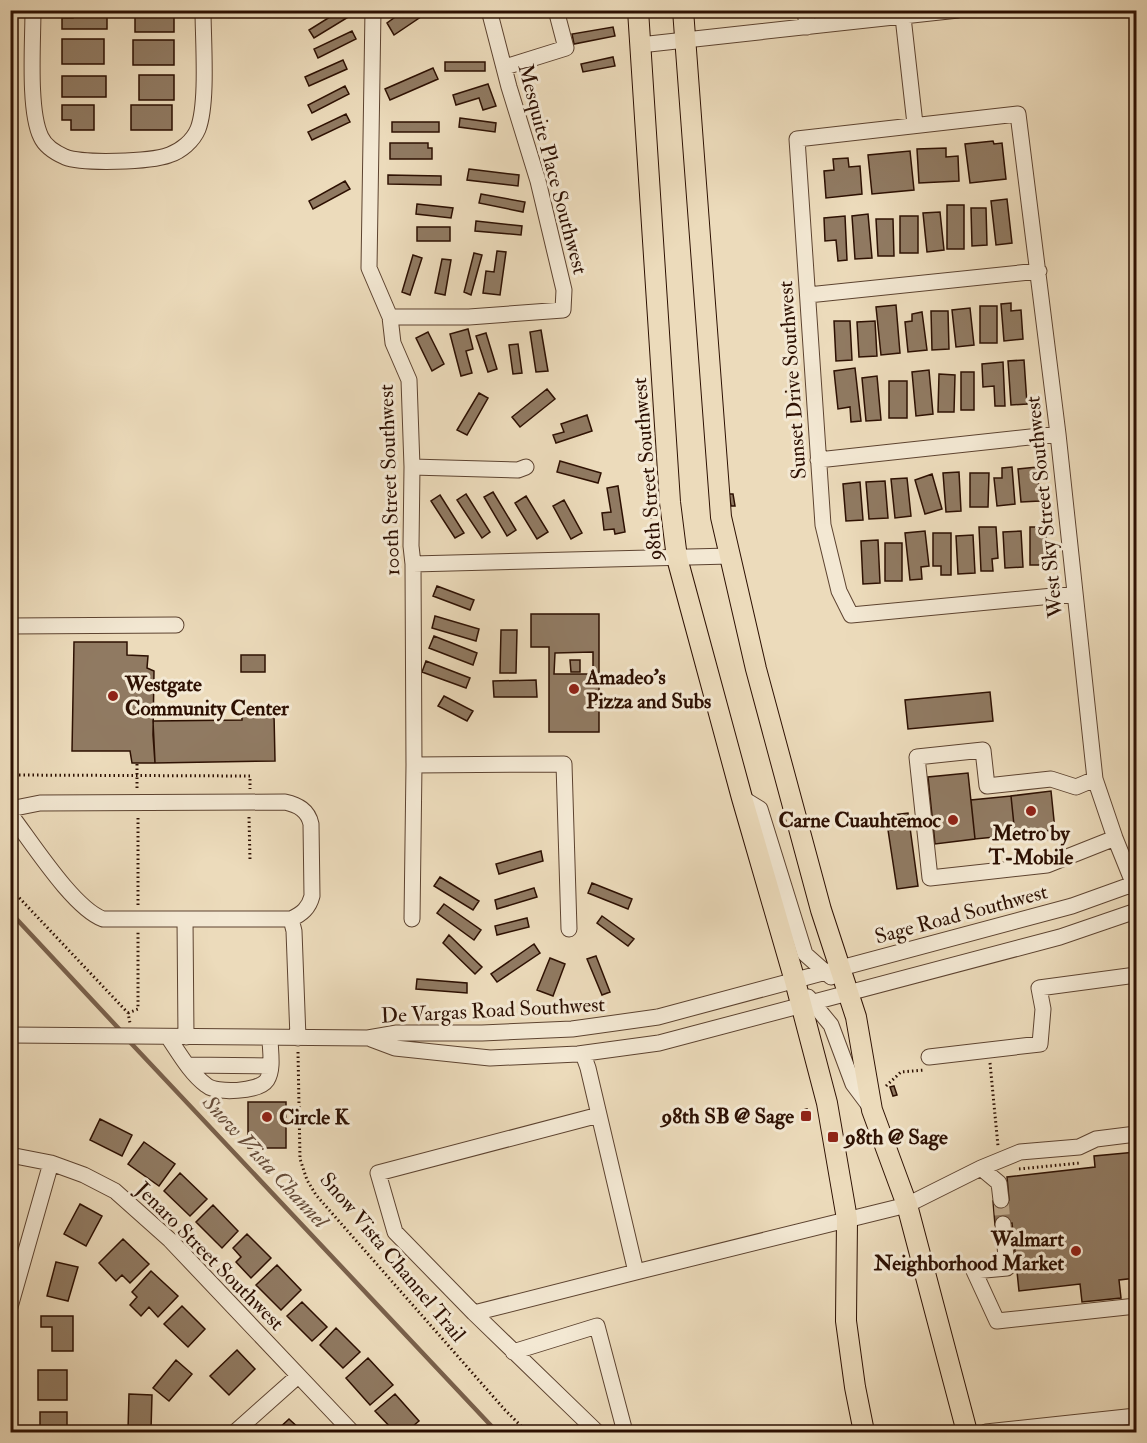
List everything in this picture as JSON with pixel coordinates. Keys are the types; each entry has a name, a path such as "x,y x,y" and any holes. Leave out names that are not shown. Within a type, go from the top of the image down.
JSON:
{"main road":[{"name":"98th Street Southwest","path":"638,10 670,502 677,558 742,798 795,981 808,1005 847,1219 846,1321 864,1432"},
{"path":"683,10 721,517 756,669 821,910 833,970 849,994 856,1017 872,1110 908,1205 966,1432"}],"street":[{"path":"33,10 35,122 42,139 54,151 67,158 85,160 150,160 170,155 186,146 198,129 203,106 203,10"},
{"name":"100th Street Southwest","path":"373,10 369,268 390,317 393,343 409,380 413,564 412,920"},
{"name":"Mesquite Place Southwest","path":"390,317 469,317 563,310 564,290 540,192 489,10"},
{"path":"505,67 566,48 556,10"},
{"path":"805,10 807,27"},
{"path":"640,45 958,10"},
{"path":"903,16 915,124"},
{"name":"West Sky Street Southwest","path":"915,124 1018,114 1058,434 1095,779 1114,838 1136,885"},
{"name":"Sunset Drive Southwest","path":"915,124 797,139 824,525 839,591 851,615 1074,594"},
{"path":"808,295 1039,271"},
{"path":"818,460 1058,434"},
{"path":"412,467 518,470 526,466"},
{"path":"413,564 730,556"},
{"path":"10,627 176,625"},
{"path":"1095,779 1076,787 1052,779 987,786 983,750 917,757 930,878 1047,865 1114,838"},
{"path":"414,765 564,764 569,929"},
{"path":"742,798 760,808 805,954 833,970"},
{"path":"10,809 40,803 285,802 295,804 309,817 311,824 312,896 310,904 300,915 291,918 112,920 93,915 62,882 10,814"},
{"name":"Sage Road Southwest","path":"795,981 1072,906 1136,885"},
{"path":"808,1005 1081,931 1137,911"},
{"path":"291,918 294,931 298,1038"},
{"path":"184,919 186,1037"},
{"path":"929,1063 1040,1044 1043,1009 1039,988 1137,975"},
{"name":"De Vargas Road Southwest","path":"10,1035 368,1038 397,1033 533,1032 601,1027 658,1017 795,981"},
{"path":"808,1005 831,1025 854,1084 872,1110"},
{"name":"De Vargas Road Southwest","path":"368,1038 395,1048 474,1057 516,1058 583,1054 659,1043 808,1005"},
{"path":"165,1037 207,1087 234,1091 260,1087 267,1080 270,1066 270,1038"},
{"path":"583,1054 636,1272"},
{"path":"187,1065 270,1066"},
{"path":"597,1432 513,1352 395,1232 378,1173 599,1115"},
{"path":"474,1313 908,1205 981,1168 1020,1152 1079,1147 1096,1139 1137,1134"},
{"name":"Jenaro Street Southwest","path":"10,1155 51,1163 84,1175 115,1191 170,1240 352,1432"},
{"path":"10,1307 51,1163"},
{"path":"981,1168 999,1183 1001,1200"},
{"path":"1003,1224 1007,1268 974,1271 997,1321 1137,1306"},
{"path":"513,1352 597,1326 625,1432"},
{"path":"235,1432 298,1376"},
{"path":"986,1432 1137,1416"}],"path":[{"path":"128,1013 138,1009 137,764"},
{"path":"10,888 128,1013 132,1036"},
{"name":"Snow Vista Channel Trail","path":"298,1038 300,1159 307,1180 316,1195 505,1410 527,1432"},
{"path":"886,1086 901,1072 929,1063"},
{"path":"990,1063 998,1150 1009,1170 1079,1164 1086,1158"}],"building":[{"path":"73,10 107,10 107,29 62,29 62,18 73,18"},
{"path":"135,10 174,10 174,32 135,32"},
{"path":"341,10 346,10 350,16 314,38 309,30"},
{"path":"405,10 428,12 394,35 387,23"},
{"path":"447,10 474,10 473,17"},
{"path":"571,10 605,10 571,15"},
{"path":"613,27 615,36 574,44 572,34"},
{"path":"352,31 356,39 318,58 314,49"},
{"path":"62,39 104,39 104,64 62,64"},
{"path":"133,40 174,40 174,65 133,65"},
{"path":"613,57 615,66 583,72 581,64"},
{"path":"343,60 347,69 309,86 305,77"},
{"path":"445,62 485,62 485,71 445,71"},
{"path":"433,68 438,79 390,100 385,89"},
{"path":"139,75 174,75 174,100 139,100"},
{"path":"62,76 106,76 106,97 62,97"},
{"path":"488,84 496,106 483,110 479,98 456,105 453,95"},
{"path":"345,86 349,94 312,113 308,105"},
{"path":"62,105 94,105 94,130 71,130 71,120 62,120"},
{"path":"131,105 172,105 172,130 131,130"},
{"path":"346,114 350,122 312,140 308,132"},
{"path":"460,118 496,123 495,132 459,127"},
{"path":"392,122 439,122 439,132 392,132"},
{"path":"993,141 994,144 1002,143 1006,179 970,183 965,144"},
{"path":"390,143 428,143 428,148 432,148 432,159 390,159"},
{"path":"946,148 946,157 958,156 959,181 919,183 917,149"},
{"path":"910,151 914,190 872,194 868,155"},
{"path":"848,158 849,167 860,166 862,194 826,198 824,171 834,170 833,159"},
{"path":"469,169 519,175 518,186 467,180"},
{"path":"388,175 441,176 441,185 388,184"},
{"path":"345,181 350,189 313,209 309,201"},
{"path":"481,194 525,202 523,212 479,203"},
{"path":"1007,199 1012,243 996,245 991,201"},
{"path":"417,204 453,208 451,218 416,214"},
{"path":"947,205 964,205 964,249 947,249"},
{"path":"971,208 986,208 987,245 972,246"},
{"path":"940,212 944,250 927,252 923,213"},
{"path":"868,214 872,258 855,259 852,216"},
{"path":"845,216 847,260 838,261 836,240 825,241 824,218"},
{"path":"900,216 918,216 918,253 900,253"},
{"path":"876,219 893,219 894,256 878,256"},
{"path":"476,221 522,226 521,235 475,231"},
{"path":"417,227 450,227 450,241 417,241"},
{"path":"497,251 506,252 500,295 483,293 486,271 494,272"},
{"path":"474,253 482,255 471,295 464,292"},
{"path":"413,255 422,258 410,295 402,292"},
{"path":"442,259 451,260 445,295 435,293"},
{"path":"1011,303 1011,311 1021,310 1023,339 1004,341 1001,304"},
{"path":"896,305 900,353 881,355 876,307"},
{"path":"980,306 997,306 997,343 980,343"},
{"path":"970,308 974,345 956,347 952,310"},
{"path":"931,311 948,311 949,349 932,350"},
{"path":"922,312 927,350 908,352 905,322 912,321 912,314"},
{"path":"834,321 850,321 852,360 836,361"},
{"path":"875,321 877,356 859,357 857,322"},
{"path":"468,329 473,349 466,351 472,373 461,376 450,334"},
{"path":"541,330 548,371 536,372 530,332"},
{"path":"428,332 444,364 432,371 416,338"},
{"path":"486,333 497,369 488,372 476,336"},
{"path":"518,344 522,373 513,374 509,345"},
{"path":"1024,360 1027,404 1011,405 1008,361"},
{"path":"1003,362 1005,406 995,406 994,386 983,387 982,364"},
{"path":"855,368 861,421 851,422 850,407 838,409 834,371"},
{"path":"929,370 933,414 916,416 912,372"},
{"path":"961,372 974,372 974,410 961,410"},
{"path":"939,374 955,375 954,412 938,412"},
{"path":"877,376 881,420 866,421 862,378"},
{"path":"889,381 907,381 907,418 889,418"},
{"path":"547,389 555,399 520,427 512,417"},
{"path":"479,393 488,398 467,435 457,430"},
{"path":"587,415 592,431 556,443 553,435 564,432 561,424"},
{"path":"560,461 601,473 598,483 557,472"},
{"path":"1012,467 1015,504 997,506 994,478 1002,478 1002,468"},
{"path":"1037,467 1040,501 1021,502 1018,469"},
{"path":"959,472 961,511 946,512 943,473"},
{"path":"970,473 989,473 988,507 970,507"},
{"path":"932,474 942,509 925,514 915,480"},
{"path":"907,478 911,516 895,518 891,479"},
{"path":"885,481 888,518 869,519 866,482"},
{"path":"860,482 863,520 846,521 843,484"},
{"path":"618,486 625,532 615,534 614,529 604,530 602,513 611,512 607,488"},
{"path":"493,492 516,530 507,536 484,497"},
{"path":"466,494 490,532 482,538 457,500"},
{"path":"729,494 733,494 735,506 731,506"},
{"path":"440,495 464,533 455,538 431,501"},
{"path":"526,496 548,532 537,539 515,503"},
{"path":"564,500 582,533 571,539 553,506"},
{"path":"649,506 652,506 654,518 650,518"},
{"path":"979,527 996,527 998,558 992,559 993,571 981,571"},
{"path":"1030,527 1046,527 1046,565 1030,565"},
{"path":"925,531 929,566 921,567 922,579 910,580 905,533"},
{"path":"1021,531 1023,567 1005,568 1003,532"},
{"path":"933,533 951,533 951,575 941,575 941,566 933,566"},
{"path":"973,535 975,573 958,574 956,536"},
{"path":"878,540 880,583 863,584 861,541"},
{"path":"885,543 902,543 902,581 885,581"},
{"path":"437,586 474,600 470,610 433,596"},
{"path":"531,614 599,614 599,732 549,732 549,647 531,647","holes":["593,652 593,674 554,674 555,653"]},
{"path":"435,616 479,629 476,641 432,628"},
{"path":"501,630 517,630 516,673 500,673"},
{"path":"434,636 477,653 473,665 429,648"},
{"name":"Westgate Community Center","path":"74,642 127,642 127,655 148,656 147,668 154,671 155,763 132,763 130,751 72,751"},
{"path":"241,655 265,655 265,672 241,672"},
{"path":"570,660 580,660 580,672 571,672"},
{"path":"426,661 470,678 466,688 422,672"},
{"path":"536,680 537,697 494,697 493,681"},
{"path":"990,692 993,721 908,729 905,700"},
{"path":"444,696 473,711 467,721 438,706"},
{"path":"274,714 275,761 155,763 153,721 242,720 242,715"},
{"name":"Carne Cuauhtemoc","path":"968,773 975,839 935,844 928,777"},
{"path":"1051,791 1055,830 1015,835 1011,796"},
{"path":"1011,796 1015,835 975,839 971,800"},
{"path":"908,813 918,886 897,889 888,830 895,829 893,815"},
{"path":"541,851 543,861 499,874 496,864"},
{"path":"440,877 479,901 473,910 434,886"},
{"path":"592,883 632,899 628,909 588,893"},
{"path":"534,888 537,897 497,909 495,900"},
{"path":"444,904 481,930 474,940 437,913"},
{"path":"602,916 634,939 628,946 597,923"},
{"path":"527,918 529,927 497,935 495,926"},
{"path":"449,935 482,967 475,974 443,943"},
{"path":"534,944 540,953 497,982 491,974"},
{"path":"596,956 610,992 602,995 587,959"},
{"path":"550,958 565,964 553,996 537,990"},
{"path":"417,979 467,983 467,993 416,989"},
{"path":"894,1086 897,1095 893,1096 890,1087"},
{"name":"Circle K","path":"248,1102 286,1102 286,1148 248,1148"},
{"path":"807,1109 809,1120 805,1121 803,1110"},
{"path":"100,1119 132,1135 122,1156 90,1140"},
{"path":"144,1142 175,1164 159,1186 128,1164"},
{"name":"Walmart Neighborhood Market","path":"1136,1152 1136,1278 1119,1280 1121,1298 1082,1302 1080,1284 1019,1291 1012,1223 995,1225 993,1201 1009,1200 1007,1177 1095,1167 1094,1156"},
{"path":"180,1173 207,1199 190,1216 164,1191"},
{"path":"80,1204 102,1216 86,1246 64,1234"},
{"path":"213,1205 238,1231 222,1248 196,1222"},
{"path":"247,1234 271,1258 251,1278 236,1262 241,1257 233,1248"},
{"path":"123,1239 149,1264 130,1283 122,1275 116,1281 99,1263"},
{"path":"56,1262 78,1267 68,1301 47,1296"},
{"path":"277,1265 301,1290 281,1310 256,1285"},
{"path":"151,1271 178,1296 158,1317 149,1307 141,1316 130,1305 137,1297 132,1292"},
{"path":"302,1302 327,1327 312,1341 287,1316"},
{"path":"182,1306 205,1329 188,1347 164,1324"},
{"path":"41,1316 73,1316 73,1351 52,1351 52,1327 41,1327"},
{"path":"336,1328 360,1352 343,1368 320,1345"},
{"path":"237,1350 255,1369 229,1395 210,1376"},
{"path":"368,1358 393,1385 370,1405 346,1378"},
{"path":"176,1360 192,1374 169,1401 153,1388"},
{"path":"38,1370 67,1370 67,1400 38,1400"},
{"path":"129,1394 152,1395 151,1430 128,1430"},
{"path":"395,1394 419,1421 406,1432 395,1432 375,1411"},
{"path":"40,1412 67,1412 67,1432 40,1432"},
{"path":"289,1419 303,1432 275,1432"}],"waterway":[{"name":"Snow Vista Channel","path":"10,912 121,1031"},
{"name":"Snow Vista Channel","path":"128,1040 497,1432"}],"tunnel":[{"path":"1001,1200 1003,1224"}],"place":[{"name":"Amadeo's Pizza and Subs","path":"574,689"},
{"name":"Westgate Community Center","path":"113,696"},
{"name":"Metro by T-Mobile","path":"1031,811"},
{"name":"Carne Cuauhtemoc","path":"953,820"},
{"name":"98th SB @ Sage","path":"806,1116"},
{"name":"Circle K","path":"267,1117"},
{"name":"98th @ Sage","path":"833,1137"},
{"name":"Walmart Neighborhood Market","path":"1076,1251"}]}
